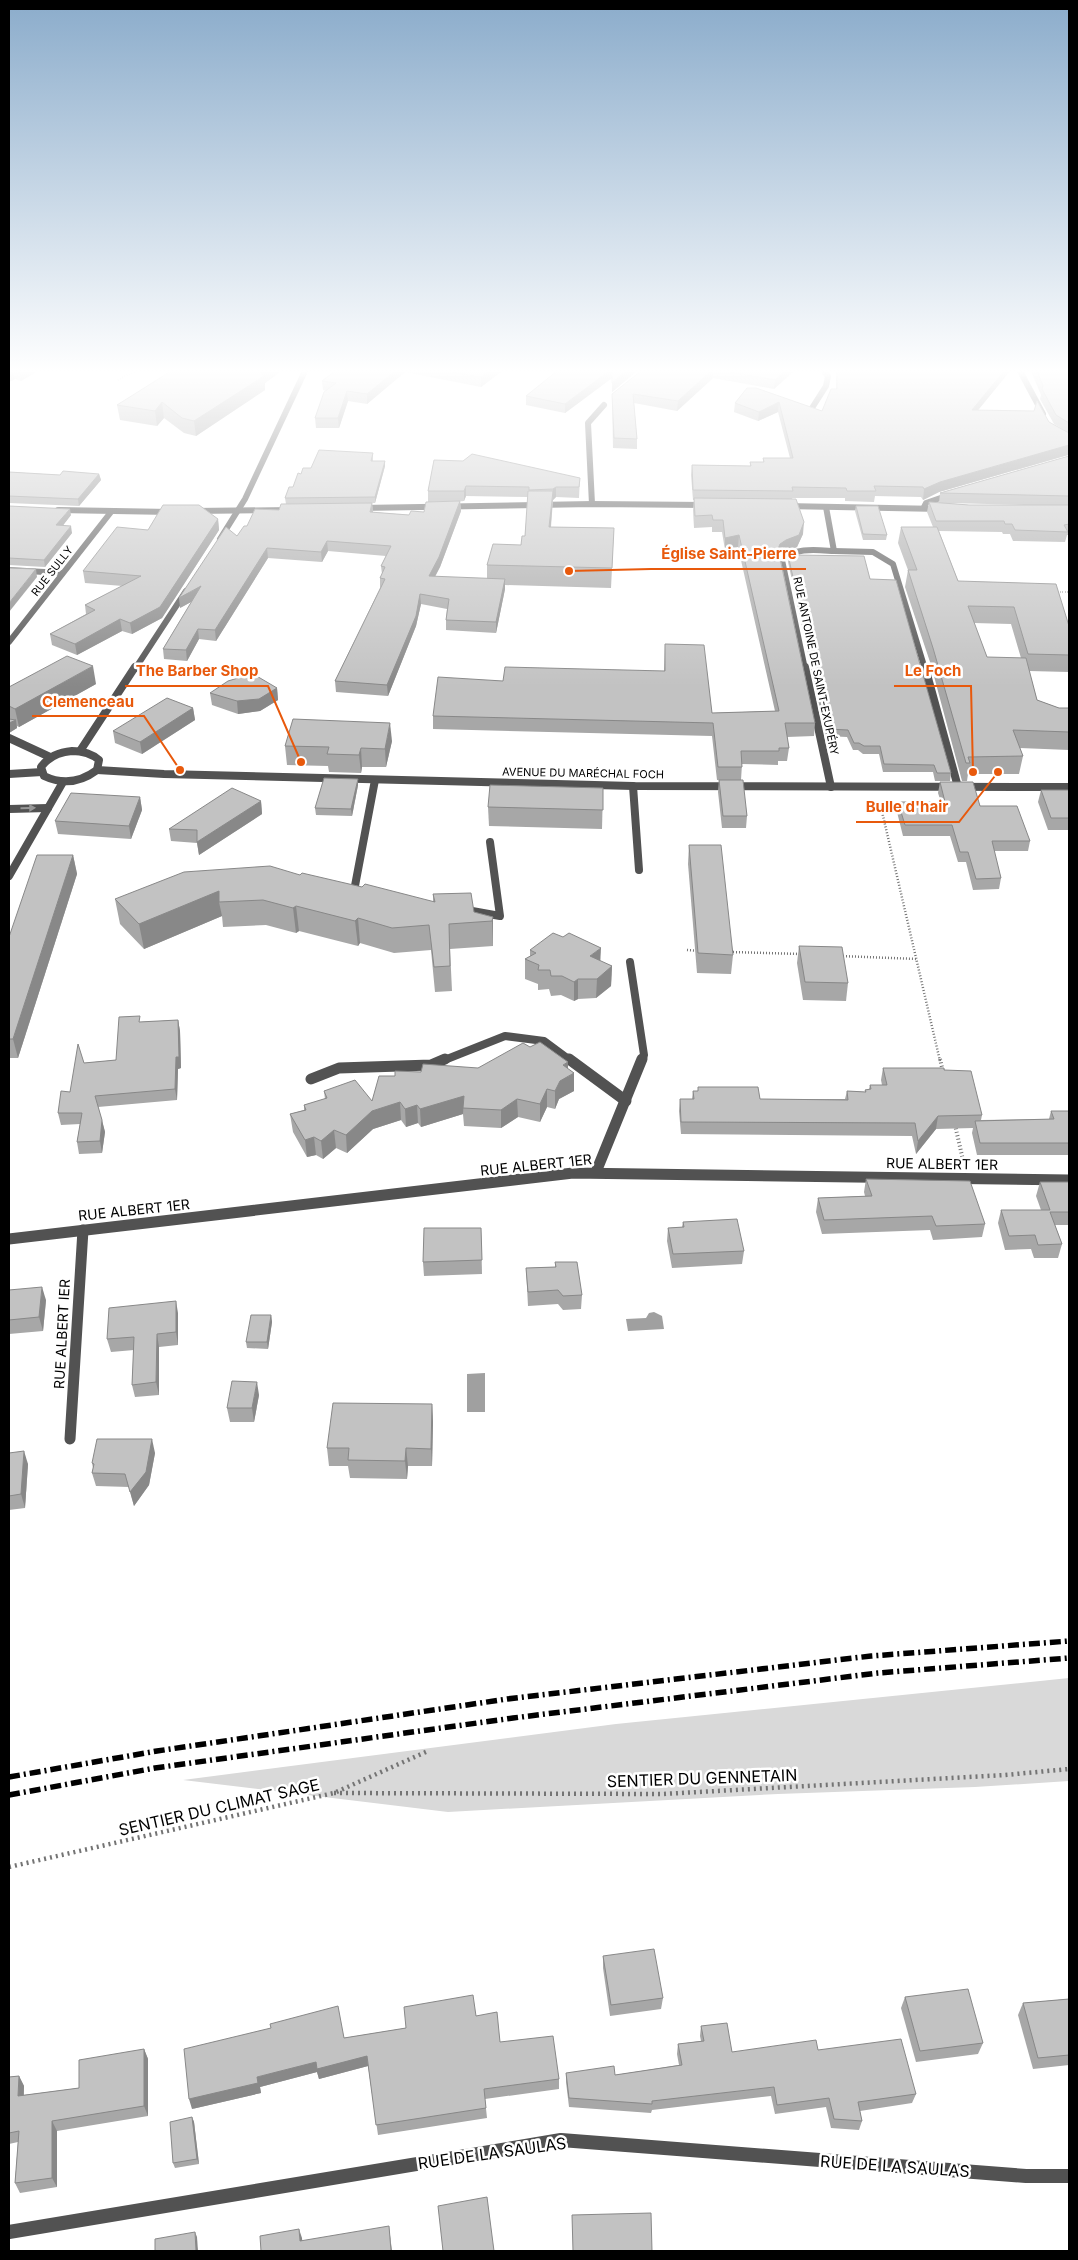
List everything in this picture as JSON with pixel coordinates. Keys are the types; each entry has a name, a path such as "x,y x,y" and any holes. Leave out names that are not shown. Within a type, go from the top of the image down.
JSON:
{"street":[{"path":"217,544 238,511 255,476"},
{"path":"591,476 592,504"},
{"path":"924,507 926,503 940,497 963,491"},
{"path":"354,508 592,504 712,505"},
{"path":"779,506 953,509"},
{"path":"826,507 834,551 867,550 883,554 893,564 942,724 958,787"},
{"path":"46,510 178,512"},
{"path":"188,512 296,510"},
{"name":"RUE SULLY","path":"9,642 111,512"},
{"name":"RUE ANTOINE DE SAINT-EXUPÉRY","path":"831,787 782,560 786,554 794,551 834,551"},
{"path":"9,570 62,573"},
{"path":"80,751 190,585"},
{"path":"9,738 50,757"},
{"path":"80,751 88,752 99,760 97,770 83,778 63,782 49,779 42,772 41,767 50,757 64,752 80,751"},
{"name":"AVENUE DU MARÉCHAL FOCH","path":"97,770 164,774 633,786 1069,787"},
{"path":"9,774 42,772"},
{"path":"354,890 375,780"},
{"path":"9,876 63,782"},
{"path":"633,786 639,870"},
{"path":"9,809 48,808"},
{"path":"451,908 500,916 490,842"},
{"path":"336,888 364,892"},
{"path":"596,1172 644,1055 630,962"},
{"path":"311,1079 339,1068 431,1065 505,1036 544,1041 626,1101"},
{"name":"RUE ALBERT 1ER","path":"9,1239 596,1172 1069,1180"},
{"name":"RUE ALBERT IER","path":"70,1439 83,1230"},
{"name":"RUE DE LA SAULAS","path":"9,2232 561,2140 1026,2176 1069,2176"}],"path":[{"path":"1050,592 1069,592"},
{"path":"879,798 943,1073"},
{"path":"687,950 707,951"},
{"path":"727,952 807,954"},
{"path":"837,956 917,958"},
{"path":"954,1120 965,1168"},
{"name":"SENTIER DU CLIMAT SAGE","path":"9,1866 334,1793 428,1751"},
{"name":"SENTIER DU GENNETAIN","path":"334,1793 663,1794 1069,1770"}],"shaded area":[{"path":"654,1312 662,1316 664,1329 628,1331 626,1319 646,1318 649,1313"},
{"path":"485,1373 485,1412 467,1412 467,1374"},
{"path":"1069,1678 1069,1781 975,1787 778,1794 448,1812 183,1780 616,1724"}],"building":[{"path":"9,476 97,476 78,499 9,496"},
{"path":"297,476 381,476 375,497 285,498 289,487 293,487"},
{"path":"431,476 580,478 579,487 529,490 529,487 466,486 464,491 428,491"},
{"path":"692,476 959,476 924,489 923,487 874,486 876,491 847,491 846,488 792,487 793,491 693,490"},
{"path":"998,476 1069,476 1069,496 940,493"},
{"path":"528,491 553,491 549,527 614,528 612,568 487,565 493,544 521,545 522,536 525,536"},
{"path":"694,498 796,499 804,522 799,535 780,544 778,549 815,723 785,723 789,748 779,748 779,751 741,751 742,767 718,767 713,723 433,716 438,677 503,681 505,667 665,671 665,644 704,645 712,713 779,711 739,535 725,538 723,520 713,520 712,515 695,516"},
{"path":"460,501 439,557 429,576 505,579 496,622 446,620 449,599 420,594 416,616 387,685 335,681 385,579 380,578 385,567 381,566 391,546 327,541 321,552 267,548 215,630 198,629 186,650 163,649 201,586 179,598 226,527 237,536 244,526 247,526 255,509 279,510 281,504 372,503 370,512 409,515 411,511 424,512 426,502"},
{"path":"929,502 969,505 1069,505 1069,524 1064,525 1068,532 1015,530 1012,524 1005,524 1004,521 936,521"},
{"path":"163,505 199,505 218,519 160,607 130,623 120,619 75,644 50,634 95,610 85,605 141,576 83,571 117,527 148,530"},
{"path":"9,506 70,509 56,525 71,526 44,560 9,558"},
{"path":"856,506 878,506 887,535 863,534"},
{"path":"901,527 937,527 958,581 1056,584 1069,626 1069,655 1028,654 1014,607 968,606 987,657 1026,658 1037,700 1059,708 1069,708 1069,732 1013,730 1023,756 968,757 970,763 966,763 908,570 917,570"},
{"path":"793,552 792,555 864,556 870,579 896,580 951,773 937,773 934,765 884,764 880,746 864,746 854,743 848,730 827,729 788,555"},
{"path":"9,568 36,569 9,603"},
{"path":"67,656 93,666 15,709 9,706 9,687"},
{"path":"243,668 277,688 259,699 237,701 210,693 228,681 238,678"},
{"path":"167,698 193,708 140,742 113,731"},
{"path":"293,719 390,723 385,749 361,748 359,755 327,754 329,747 285,746"},
{"path":"324,778 358,779 351,809 315,808"},
{"path":"719,780 743,780 747,816 723,816"},
{"path":"940,782 973,782 980,806 1017,806 1030,841 992,841 1001,878 976,879 968,852 960,852 952,825 905,825 898,802 945,802"},
{"path":"490,785 603,788 603,810 488,807"},
{"path":"232,788 261,801 197,842 197,830 169,829"},
{"path":"1041,790 1069,790 1069,818 1051,818"},
{"path":"71,793 140,797 129,826 55,821"},
{"path":"689,845 721,845 733,955 698,953"},
{"path":"37,855 73,855 13,1039 9,1039 9,937"},
{"path":"270,866 300,875 302,873 362,887 365,884 435,902 433,894 471,893 474,912 493,917 492,921 449,924 450,966 434,967 429,925 392,928 358,918 355,921 263,900 219,902 219,891 139,924 115,899 184,872"},
{"path":"553,933 563,937 569,933 601,948 590,956 612,966 597,979 578,979 574,982 562,976 551,976 550,970 538,970 539,965 525,959 536,953 530,950"},
{"path":"799,946 842,947 848,983 805,982"},
{"path":"140,1016 139,1022 178,1020 179,1057 176,1057 175,1089 95,1096 102,1120 100,1141 77,1142 82,1113 58,1113 61,1091 70,1092 78,1044 84,1063 116,1060 119,1017"},
{"path":"540,1042 568,1062 563,1065 574,1073 560,1081 555,1091 547,1089 540,1104 517,1099 501,1110 463,1108 464,1096 420,1109 417,1105 405,1109 400,1102 372,1111 346,1135 334,1130 321,1141 314,1137 305,1140 290,1114 306,1110 304,1105 327,1098 324,1091 355,1080 372,1101 379,1076 395,1076 395,1071 421,1072 423,1064 478,1068 523,1043 530,1047"},
{"path":"883,1068 944,1068 944,1070 971,1071 982,1115 938,1116 918,1141 915,1123 681,1122 680,1099 694,1099 693,1091 698,1091 698,1087 758,1087 760,1099 848,1100 847,1091 866,1092 865,1090 871,1089 870,1085 887,1085"},
{"path":"1051,1111 1069,1111 1069,1143 980,1143 975,1121 1054,1119"},
{"path":"866,1179 970,1181 985,1224 936,1226 932,1216 824,1220 818,1198 872,1196"},
{"path":"1040,1182 1069,1182 1069,1212 1050,1212 1062,1244 1038,1245 1035,1235 1009,1236 1001,1210 1050,1210"},
{"path":"737,1219 744,1251 673,1254 668,1228 684,1227 683,1222"},
{"path":"424,1228 481,1228 482,1260 423,1262"},
{"path":"555,1262 577,1262 582,1295 563,1296 558,1290 528,1292 526,1268 556,1267"},
{"path":"42,1287 39,1317 9,1320 9,1290"},
{"path":"176,1301 176,1332 157,1334 156,1382 132,1385 134,1337 107,1339 109,1308"},
{"path":"251,1315 271,1315 267,1342 246,1342"},
{"path":"232,1381 257,1382 252,1408 227,1408"},
{"path":"333,1403 432,1404 431,1449 406,1448 405,1461 348,1460 349,1448 327,1448"},
{"path":"97,1439 152,1439 146,1472 130,1492 125,1474 92,1473"},
{"path":"24,1451 21,1494 9,1496 9,1453"},
{"path":"654,1949 663,1998 611,2005 603,1956"},
{"path":"968,1989 983,2043 920,2051 905,1997"},
{"path":"473,1995 476,2016 497,2012 500,2042 553,2036 559,2079 484,2089 486,2108 376,2125 367,2056 317,2069 316,2062 257,2077 258,2083 189,2099 184,2049 271,2028 270,2024 338,2006 344,2038 406,2028 404,2007"},
{"path":"1069,1999 1069,2055 1038,2058 1023,2003"},
{"path":"727,2023 732,2052 816,2040 818,2050 901,2039 916,2094 858,2102 862,2121 834,2119 829,2098 777,2105 774,2087 652,2101 652,2104 569,2098 566,2073 614,2066 615,2075 682,2065 678,2044 704,2041 701,2026"},
{"path":"144,2049 144,2106 52,2121 52,2178 15,2183 19,2131 9,2133 9,2077 19,2076 18,2096 79,2088 79,2060"},
{"path":"192,2117 197,2159 173,2163 170,2122"},
{"path":"487,2197 494,2251 443,2251 438,2206"},
{"path":"651,2213 652,2251 573,2251 572,2215"},
{"path":"389,2226 391,2251 261,2251 260,2236 299,2229 300,2241"},
{"path":"195,2232 196,2251 155,2251 155,2239"}],"railway":[{"path":"9,1777 157,1751 507,1699 871,1656 1069,1641"},
{"path":"9,1795 155,1768 513,1718 878,1673 1069,1658"}],"place":[{"name":"Église Saint-Pierre","path":"569,571"},
{"name":"The Barber Shop","path":"301,762"},
{"name":"Clemenceau","path":"180,770"},
{"name":"Le Foch","path":"973,772"},
{"name":"Bulle d'hair","path":"998,772"}]}
